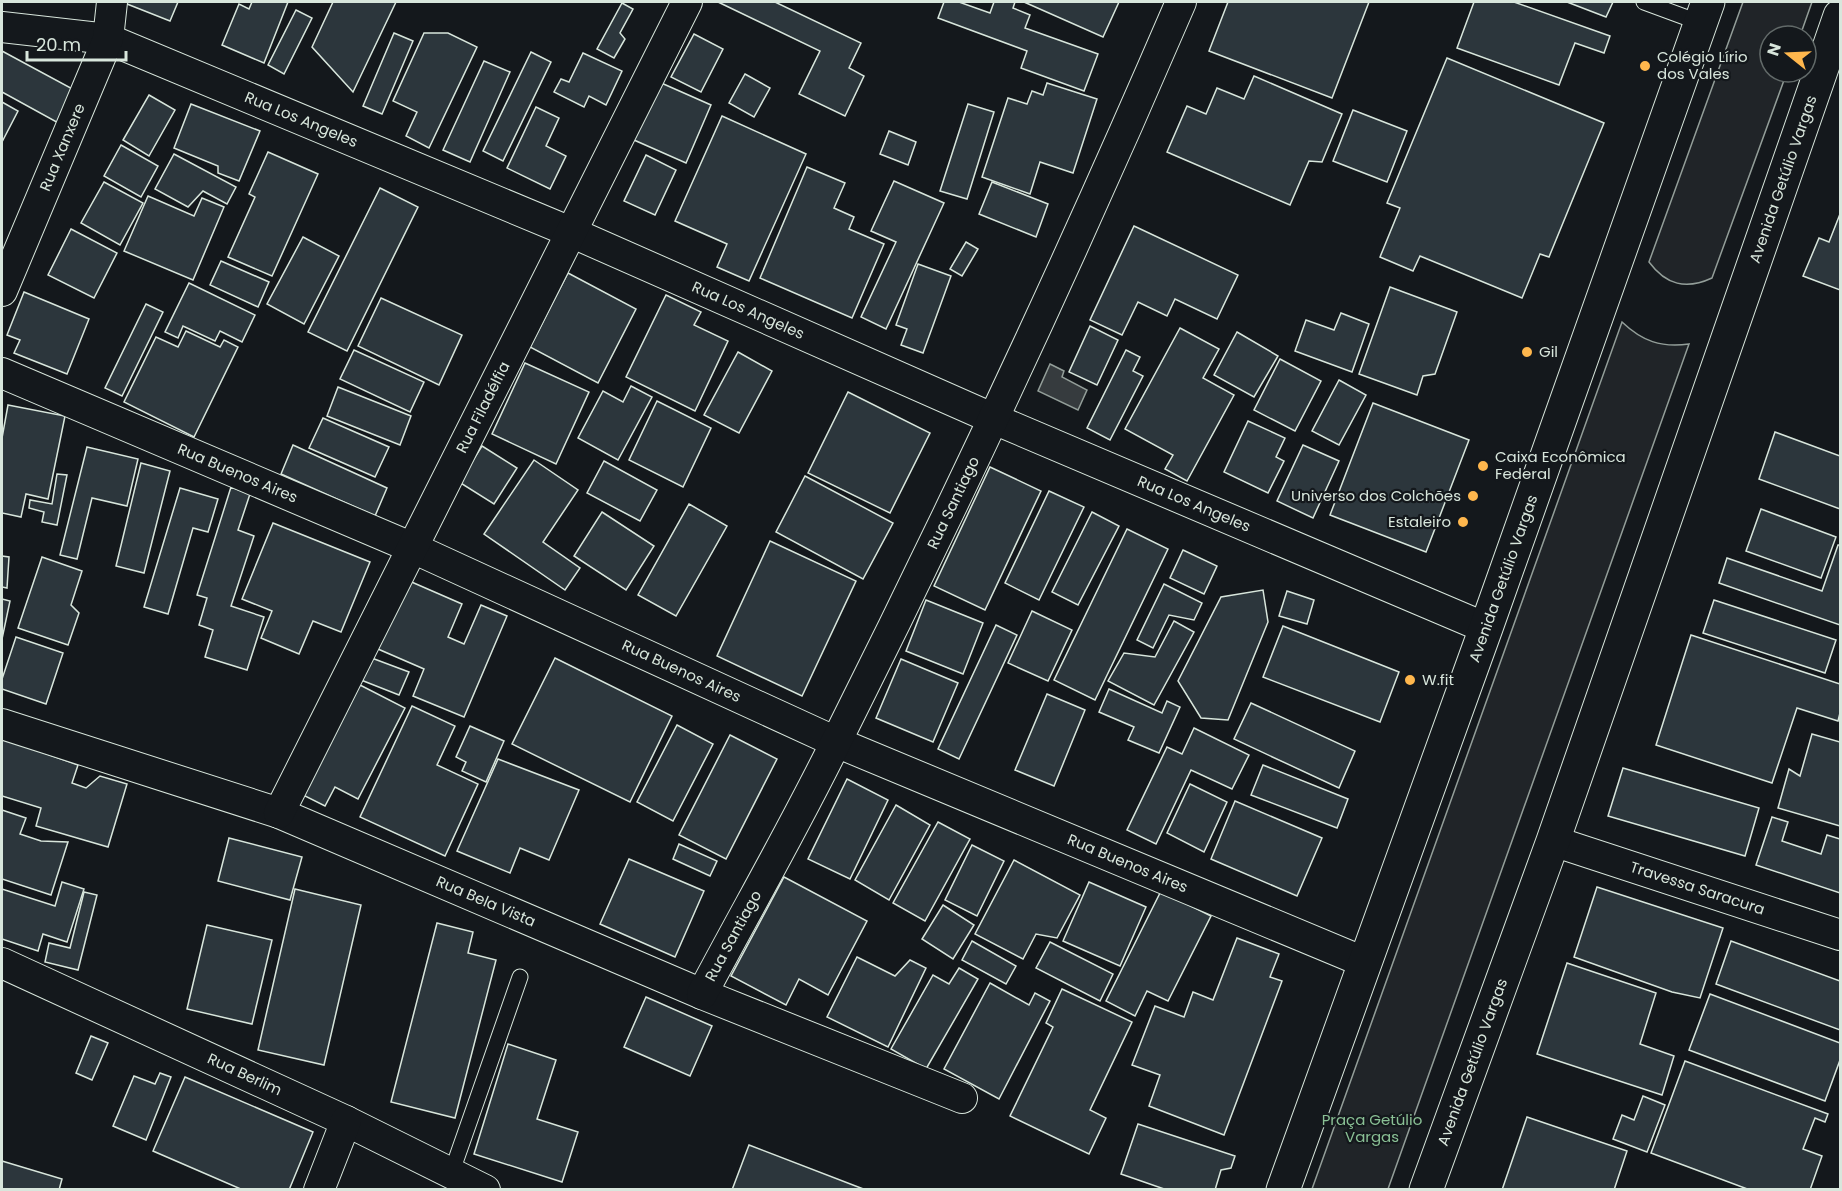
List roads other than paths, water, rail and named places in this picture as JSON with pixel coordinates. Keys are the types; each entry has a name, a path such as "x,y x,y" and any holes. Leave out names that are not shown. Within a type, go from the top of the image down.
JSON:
{"main road":[{"name":"Avenida Getúlio Vargas","path":"1283,1190 1705,12"},
{"name":"Avenida Getúlio Vargas","path":"1426,1190 1830,76 1840,16"}],"street":[{"name":"Rua Xanxere","path":"2,291 108,39 112,2"},
{"name":"Rua Filadélfia","path":"279,813 573,233 687,2"},
{"name":"Rua Santiago","path":"702,994 836,742 994,419 1122,140 1181,2"},
{"name":"Rua Los Angeles","path":"2,27 108,39 573,233 994,419 1486,628"},
{"name":"Rua Buenos Aires","path":"2,373 413,548 836,742 1364,962"},
{"name":"Rua Bela Vista","path":"2,724 279,813 702,994 962,1098"},
{"name":"Travessa Saracura","path":"1553,841 1840,935"},
{"name":"Rua Berlim","path":"2,963 346,1121 485,1190"},
{"path":"319,1190 346,1121"}],"lane":[{"path":"1644,2 1705,12"},
{"path":"451,1174 520,977"}],"place":[{"name":"Colégio Lírio dos Vales","path":"1645,66"},
{"name":"Gil","path":"1527,352"},
{"name":"Caixa Econômica Federal","path":"1483,466"},
{"name":"Universo dos Colchões","path":"1473,496"},
{"name":"Estaleiro","path":"1463,522"},
{"name":"W.fit","path":"1410,680"}],"park label":[{"name":"Praça Getúlio Vargas","path":"1372,1128"}]}
